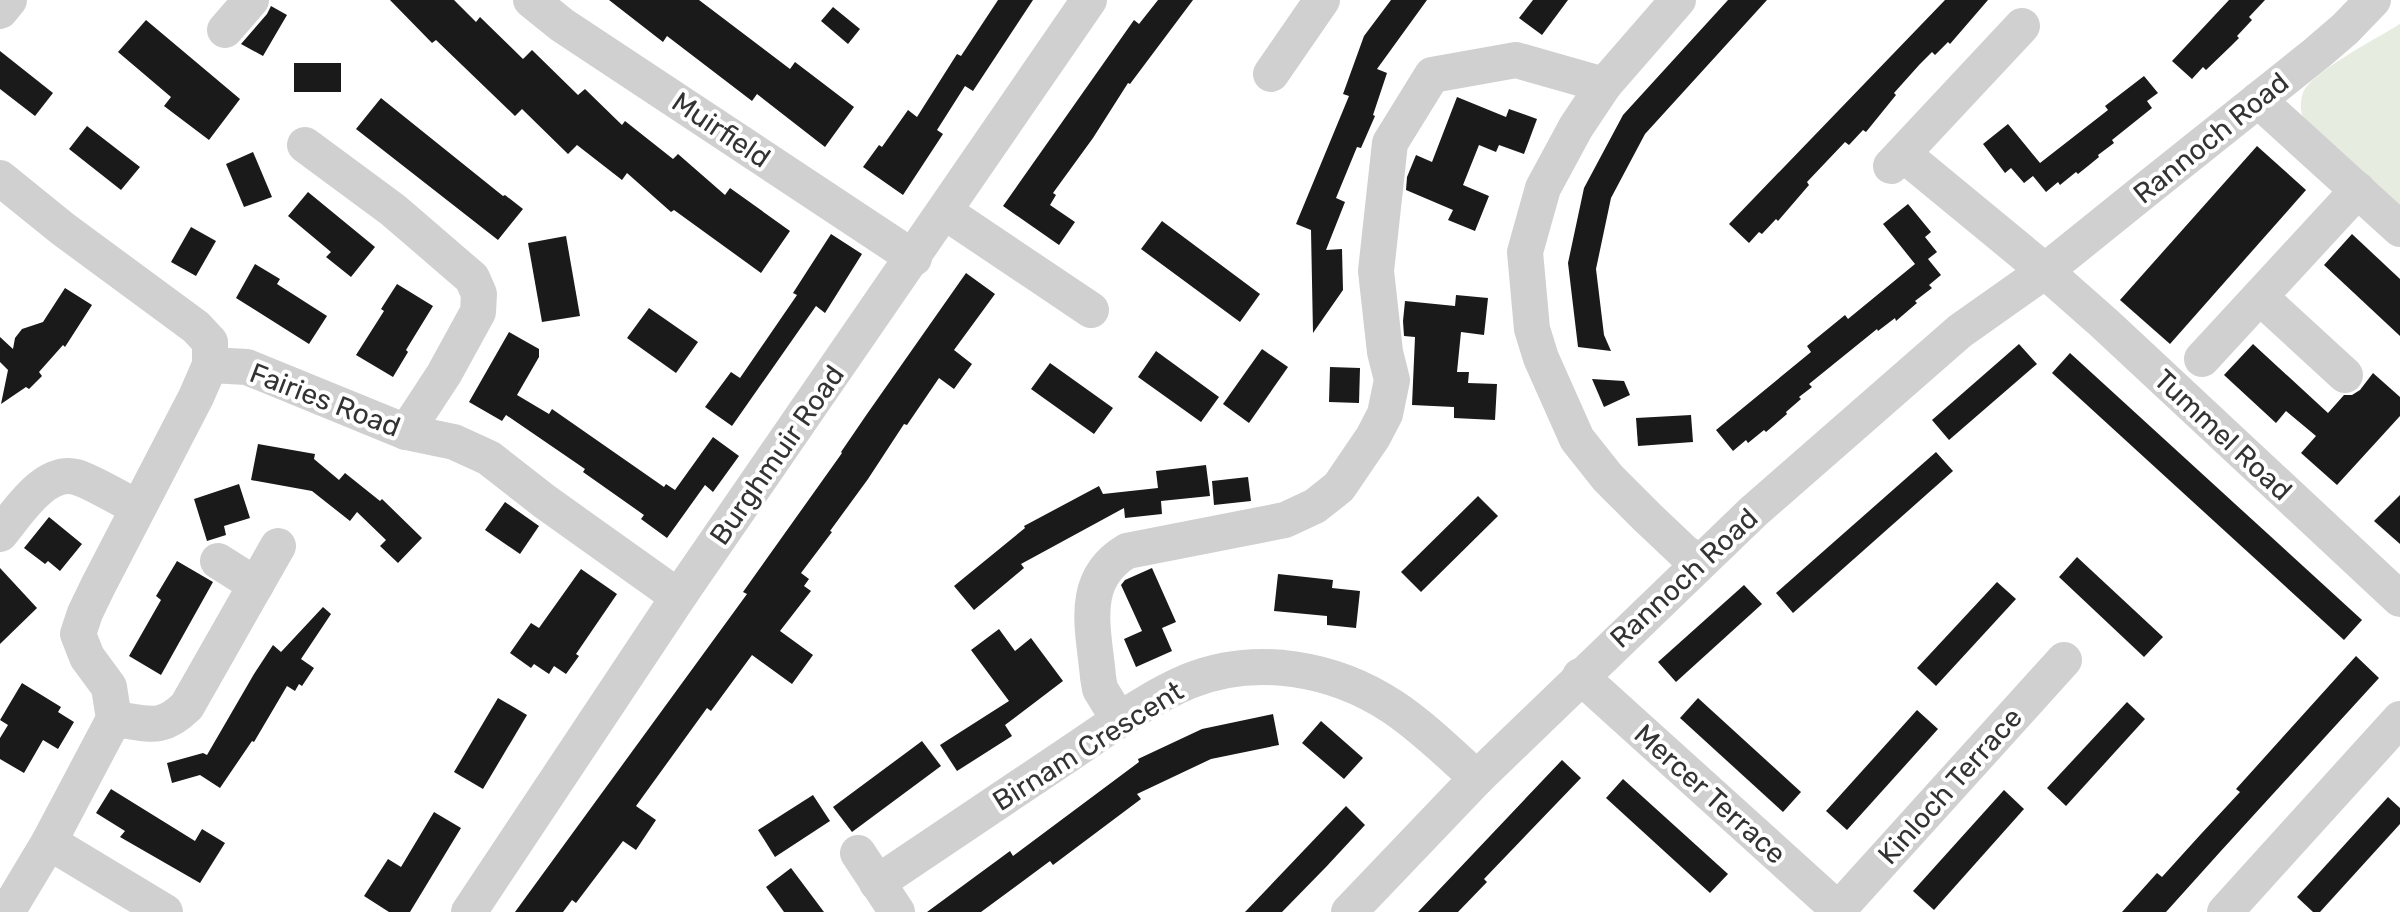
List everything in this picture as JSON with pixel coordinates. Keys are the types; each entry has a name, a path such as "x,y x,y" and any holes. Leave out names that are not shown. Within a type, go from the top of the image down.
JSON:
{"street":[{"path":"0,11 9,0"},
{"path":"225,30 251,0"},
{"name":"Muirfield","path":"531,0 562,25 914,258"},
{"name":"Burghmuir Road","path":"469,912 681,593 1089,0"},
{"path":"1271,74 1322,0"},
{"path":"1678,0 1604,85 1576,127 1543,188 1525,252 1532,329 1541,358 1577,439 1608,478 1685,553 1700,562"},
{"name":"Rannoch Road","path":"1349,912 1580,676 1753,512 1950,340 2045,271 2258,100 2345,29 2373,0"},
{"path":"2022,26 1897,160 2045,271"},
{"path":"1119,720 1100,689 1098,677 1093,592 1106,569 1127,551 1285,520 1300,514 1339,487 1385,414 1392,380 1385,352 1376,271 1390,143 1432,75 1516,60 1604,85"},
{"path":"2258,100 2400,229"},
{"path":"305,145 393,210 472,278 479,294 478,312 406,432"},
{"name":"Fairies Road","path":"0,178 63,229 196,327 210,342 210,365 247,367 406,432 454,442 489,458 666,588 681,593"},
{"path":"2202,359 2358,190"},
{"path":"945,212 1091,310"},
{"name":"Tummel Road","path":"2045,271 2400,599"},
{"path":"2260,297 2345,375"},
{"path":"7,912 49,842 114,719 109,687 87,657 78,634 85,613 210,365"},
{"path":"0,534 40,487 56,479 74,476 138,508"},
{"path":"114,719 162,724 187,706 278,546"},
{"path":"218,561 256,585"},
{"name":"Kinloch Terrace","path":"1838,911 2064,660"},
{"name":"Birnam Crescent","path":"858,853 887,897 1119,720 1187,682 1214,672 1259,667 1297,669 1355,687 1394,708 1477,778"},
{"name":"Mercer Terrace","path":"1580,676 1838,911"},
{"path":"2225,912 2400,719"},
{"path":"49,842 115,899 165,912"}],"shaded area":[{"path":"2400,24 2400,215 2305,124 2301,105 2303,93 2318,75"}],"building":[{"path":"390,0 454,0 476,22 480,17 523,59 532,50 578,95 585,89 622,125 625,121 673,159 678,154 725,195 730,188 790,231 761,273 674,210 671,212 627,173 622,180 577,145 568,154 522,109 515,116 436,40 432,43"},
{"path":"609,0 699,0 790,69 795,62 854,107 825,147 757,94 752,101 667,36 663,42"},
{"path":"998,0 1033,0 973,91 965,86 937,130 943,134 903,195 863,167 879,145 882,147 908,110 917,117 957,54 961,56"},
{"path":"1158,0 1193,0 1128,83 1053,193 1056,195 1050,205 1075,222 1059,245 1003,206 1134,20 1139,24"},
{"path":"1391,0 1427,0 1377,69 1387,73 1375,116 1361,148 1357,147 1336,198 1345,202 1326,250 1342,249 1343,290 1313,333 1311,230 1296,224 1349,96 1343,94 1364,36"},
{"path":"1533,0 1568,0 1542,35 1519,18"},
{"path":"1728,0 1767,0 1645,134 1611,198 1596,269 1604,335 1611,351 1578,347 1568,263 1584,188 1623,115"},
{"path":"1945,0 1988,0 1950,44 1948,42 1935,55 1932,52 1920,64 1866,132 1863,130 1849,145 1845,142 1807,182 1809,185 1778,221 1776,219 1749,243 1729,224"},
{"path":"2229,0 2265,0 2249,17 2252,20 2237,36 2239,38 2206,70 2203,67 2192,79 2172,61"},
{"path":"271,6 287,15 263,56 241,44"},
{"path":"833,7 860,29 848,44 821,21"},
{"path":"146,20 240,99 209,140 164,106 171,97 118,52"},
{"path":"0,51 53,93 35,116 0,89"},
{"path":"294,63 341,63 341,92 294,92"},
{"path":"2144,76 2158,93 2147,101 2152,108 2112,140 2114,143 2078,174 2076,172 2060,185 2058,182 2046,192 2033,176 2024,183 2011,168 2005,173 1983,144 2008,124 2040,163 2108,110 2105,106"},
{"path":"1457,97 1506,117 1509,109 1537,119 1524,154 1499,145 1496,152 1479,145 1463,185 1489,196 1475,231 1448,220 1453,210 1406,190 1407,177 1416,155 1432,162"},
{"path":"381,98 523,209 498,240 356,129"},
{"path":"87,126 140,167 121,190 69,149"},
{"path":"2257,146 2306,190 2170,344 2120,300"},
{"path":"253,152 272,197 244,207 226,164"},
{"path":"308,192 375,247 351,277 326,257 331,252 288,216"},
{"path":"1908,204 1931,232 1925,237 1937,252 1928,259 1941,275 1929,285 1932,288 1896,321 1895,318 1877,329 1809,384 1812,387 1766,432 1764,430 1748,443 1746,440 1733,451 1716,430 1811,352 1807,346 1845,315 1848,319 1915,264 1883,224"},
{"path":"1162,221 1260,294 1240,322 1141,249"},
{"path":"191,227 216,241 196,276 171,262"},
{"path":"831,234 862,254 825,313 816,306 732,426 705,407 731,372 740,378 797,295 793,293"},
{"path":"2352,234 2400,279 2400,336 2324,265"},
{"path":"566,236 580,316 542,322 528,243"},
{"path":"255,264 280,279 277,284 327,316 309,344 236,298"},
{"path":"966,273 995,294 954,350 972,364 954,389 939,378 801,573 809,579 804,586 811,591 780,631 813,655 792,684 752,655 711,711 707,708 636,806 656,820 636,850 623,841 576,903 572,900 563,912 515,912 747,594 743,592"},
{"path":"397,284 433,306 393,377 356,355"},
{"path":"65,288 92,305 65,347 63,345 39,372 42,376 29,389 26,387 1,404 8,370 0,362 0,337 13,349 15,338 22,329 43,322"},
{"path":"1456,295 1488,298 1484,335 1461,332 1457,372 1469,372 1468,383 1497,384 1495,420 1454,418 1454,407 1412,405 1415,337 1404,336 1405,301 1455,306"},
{"path":"649,308 698,342 676,373 627,338"},
{"path":"509,332 539,349 539,357 517,395 549,414 552,409 664,487 666,484 675,490 713,437 739,456 713,492 705,485 667,538 641,519 644,515 583,472 585,469 506,415 502,421 469,402"},
{"path":"2019,344 2037,364 1949,440 1932,420"},
{"path":"2253,344 2328,413 2344,395 2360,390 2373,373 2400,397 2400,416 2337,485 2301,453 2316,436 2286,411 2276,423 2224,375"},
{"path":"1262,349 1288,367 1249,423 1223,404"},
{"path":"1156,351 1219,397 1201,422 1138,377"},
{"path":"2070,353 2362,620 2344,640 2052,373"},
{"path":"1050,363 1113,408 1094,434 1031,389"},
{"path":"1330,367 1360,368 1359,403 1329,402"},
{"path":"1592,379 1624,381 1630,395 1604,407"},
{"path":"1691,415 1693,442 1638,446 1636,418"},
{"path":"258,444 315,454 314,459 339,480 345,473 380,501 382,499 422,538 398,563 380,546 386,540 357,512 350,521 312,491 251,480"},
{"path":"1936,452 1953,471 1793,613 1776,593"},
{"path":"1206,465 1210,496 1161,501 1162,514 1125,518 1124,508 1021,564 1024,568 974,610 954,586 1024,526 1099,486 1103,494 1158,488 1156,471"},
{"path":"1248,477 1251,501 1214,505 1212,481"},
{"path":"239,484 250,518 224,526 226,535 207,541 194,499"},
{"path":"2400,495 2400,544 2374,521"},
{"path":"1478,496 1498,516 1421,592 1401,572"},
{"path":"505,502 539,526 520,554 485,530"},
{"path":"49,517 82,544 60,571 24,548"},
{"path":"2077,557 2163,637 2144,657 2059,577"},
{"path":"177,561 213,582 161,675 129,656 161,600 156,596"},
{"path":"0,568 37,608 0,644"},
{"path":"1152,568 1176,622 1162,628 1172,651 1136,667 1124,639 1142,631 1121,585 1125,580"},
{"path":"581,569 617,594 566,674 554,666 549,674 534,664 531,668 510,653 531,623 539,628"},
{"path":"1278,574 1333,580 1332,588 1360,591 1356,628 1327,625 1327,616 1274,611"},
{"path":"1997,582 2016,599 1936,686 1917,668"},
{"path":"1744,585 1762,604 1676,682 1658,662"},
{"path":"323,607 331,614 301,659 314,668 295,691 287,686 254,742 220,788 200,775 172,783 167,763 203,753 207,755 273,645 281,652"},
{"path":"999,629 1015,651 1031,638 1063,681 1005,725 1012,736 957,771 940,745 1009,701 971,650"},
{"path":"2356,656 2379,678 2166,912 2122,912 2157,873 2162,877 2240,792 2236,789"},
{"path":"22,683 61,707 58,712 74,722 58,749 43,740 24,773 0,759 0,738 8,725 0,720"},
{"path":"498,698 527,715 483,789 454,772"},
{"path":"1698,698 1801,792 1783,812 1680,718"},
{"path":"2127,702 2145,719 2066,806 2047,788"},
{"path":"1917,710 1938,729 1847,830 1826,811"},
{"path":"1273,714 1279,745 1211,759 1137,794 1141,799 1053,865 1050,861 981,912 927,912 1010,851 1013,856 1139,762 1138,759 1202,729"},
{"path":"1321,721 1363,758 1344,779 1302,743"},
{"path":"922,741 941,766 852,832 833,807"},
{"path":"1562,760 1581,778 1484,879 1487,882 1458,912 1418,912"},
{"path":"1623,779 1728,874 1710,893 1606,798"},
{"path":"111,789 195,841 202,829 225,843 200,883 120,837 125,831 96,813"},
{"path":"2004,790 2024,809 1934,910 1913,891"},
{"path":"813,795 830,821 775,857 758,830"},
{"path":"2388,797 2400,808 2400,824 2320,912 2313,912 2297,897"},
{"path":"1346,806 1365,825 1326,867 1282,912 1245,912"},
{"path":"434,812 461,828 410,912 389,912 364,896 388,859 401,867"},
{"path":"791,868 824,912 784,912 766,887"}]}
